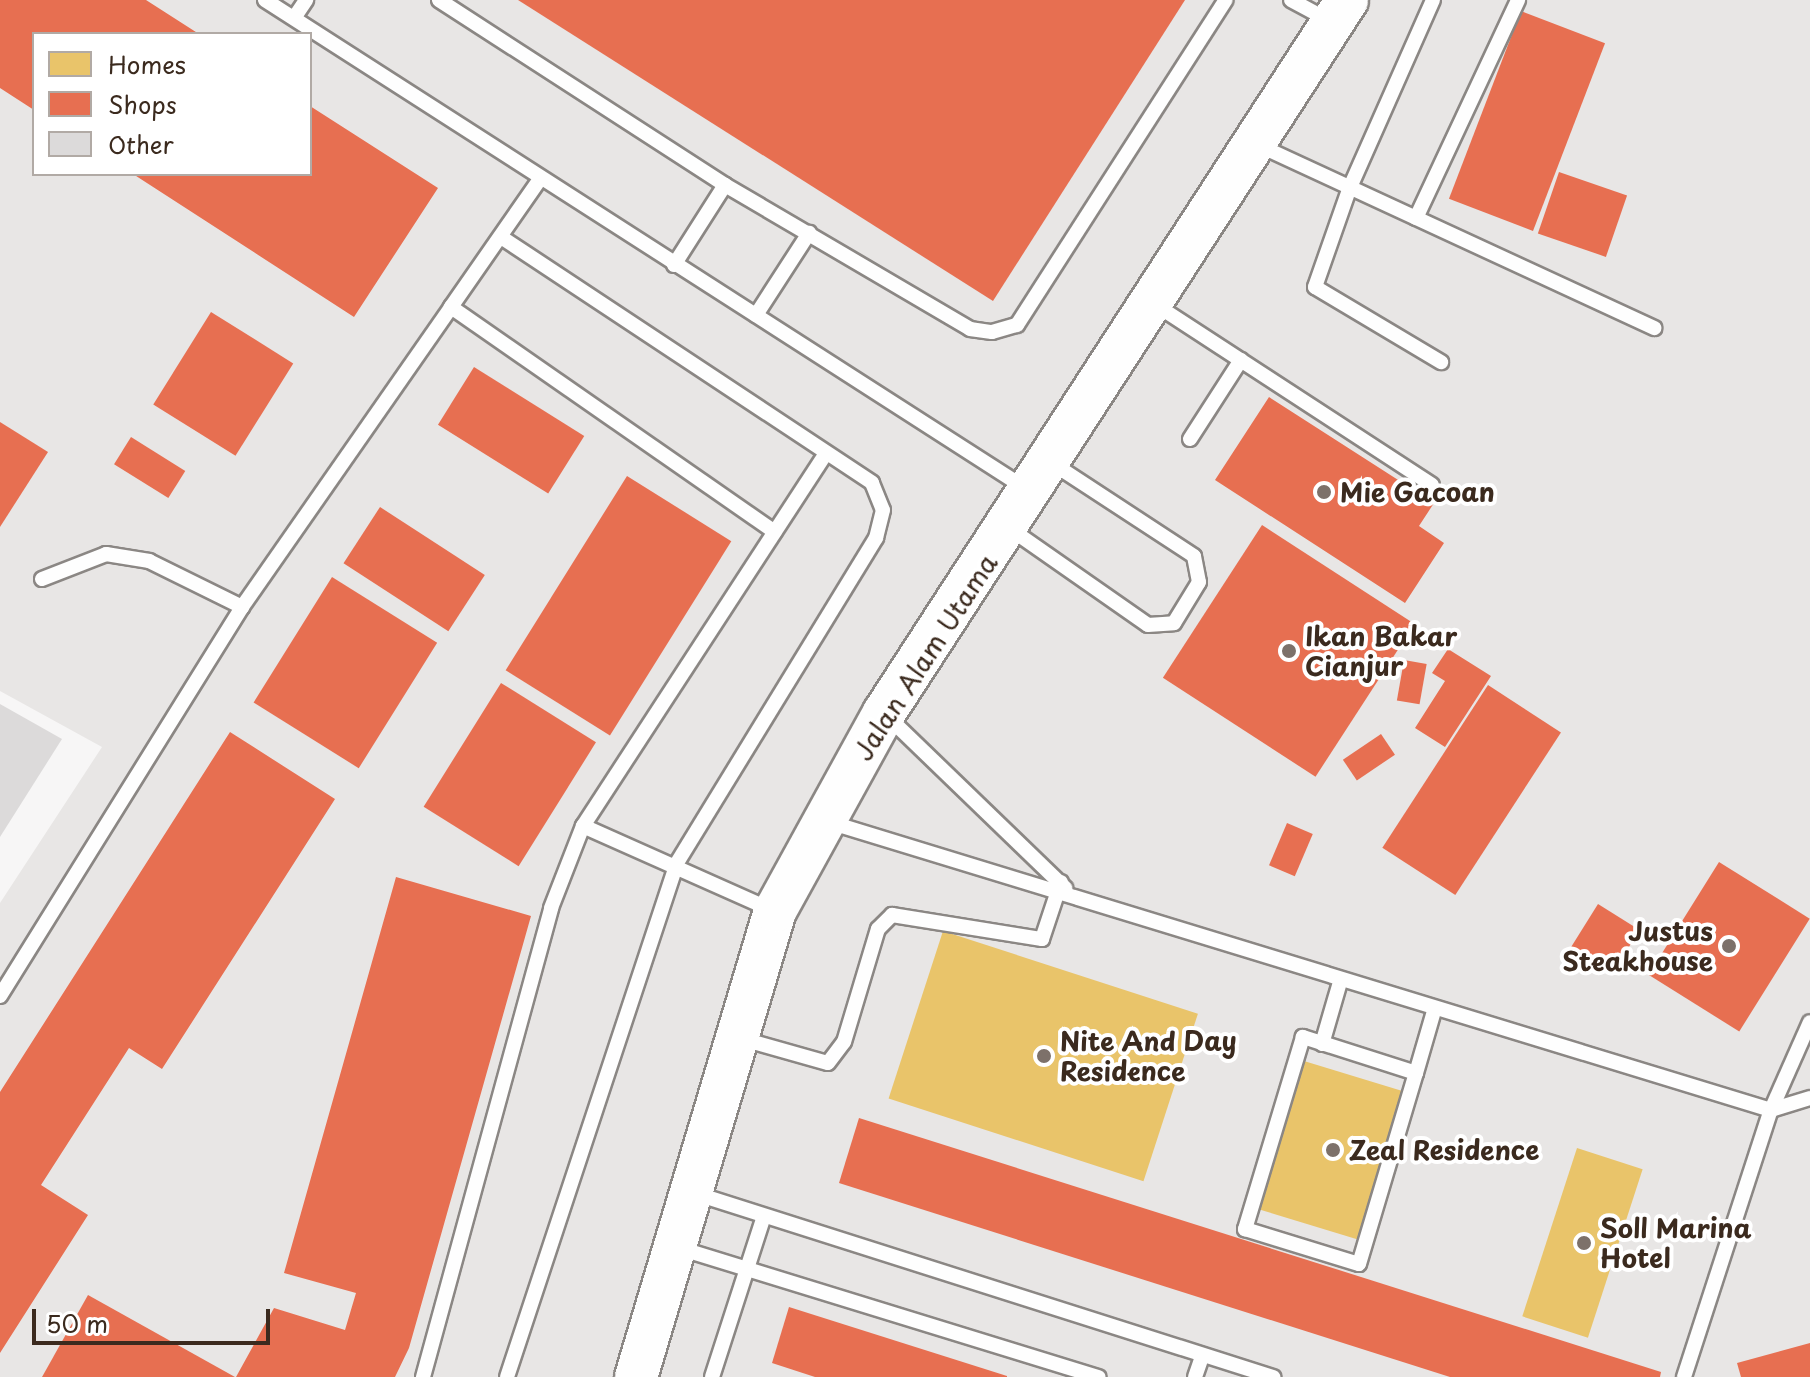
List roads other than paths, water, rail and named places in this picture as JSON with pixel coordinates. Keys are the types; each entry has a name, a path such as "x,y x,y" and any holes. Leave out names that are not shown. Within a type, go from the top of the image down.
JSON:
{"main road":[{"name":"Jalan Alam Utama","path":"636,1377 775,911 884,713 1042,478 1340,11"}],"lane":[{"path":"265,0 756,315 1042,478 1194,556 1199,582 1174,623 1148,625 1009,528"},
{"path":"294,18 306,0"},
{"path":"439,0 725,185 970,329 1017,325 1226,0"},
{"path":"1291,0 1340,11"},
{"path":"1433,0 1350,187 1315,287 1441,362"},
{"path":"1416,218 1518,0"},
{"path":"1254,143 1655,328"},
{"path":"0,996 242,607 540,179"},
{"path":"674,265 725,185"},
{"path":"756,315 809,233"},
{"path":"501,237 872,483 883,510 876,538 677,863 507,1377"},
{"path":"1153,303 1432,485"},
{"path":"451,307 712,481 775,532"},
{"path":"1190,439 1241,360"},
{"path":"423,1377 551,908 583,826 826,453"},
{"path":"42,579 106,554 149,561 242,607"},
{"path":"884,713 1062,887"},
{"path":"825,821 1062,887 1340,982 1771,1110 1810,1098"},
{"path":"583,826 677,863 775,911"},
{"path":"735,1037 828,1063 844,1042 878,929 892,915 1042,939 1062,887"},
{"path":"1322,1044 1340,982"},
{"path":"1416,1073 1303,1037 1245,1229 1359,1264 1416,1073 1434,1011"},
{"path":"1684,1377 1771,1110 1810,1022"},
{"path":"689,1192 1273,1377"},
{"path":"712,1377 764,1216"},
{"path":"674,1247 1099,1377"},
{"path":"1195,1377 1202,1357"}],"place":[{"name":"Mie Gacoan","path":"1324,492"},
{"name":"Ikan Bakar Cianjur","path":"1289,651"},
{"name":"Justus Steakhouse","path":"1729,946"},
{"name":"Nite And Day Residence","path":"1044,1056"},
{"name":"Zeal Residence","path":"1333,1150"},
{"name":"Soll Marina Hotel","path":"1584,1243"}]}
